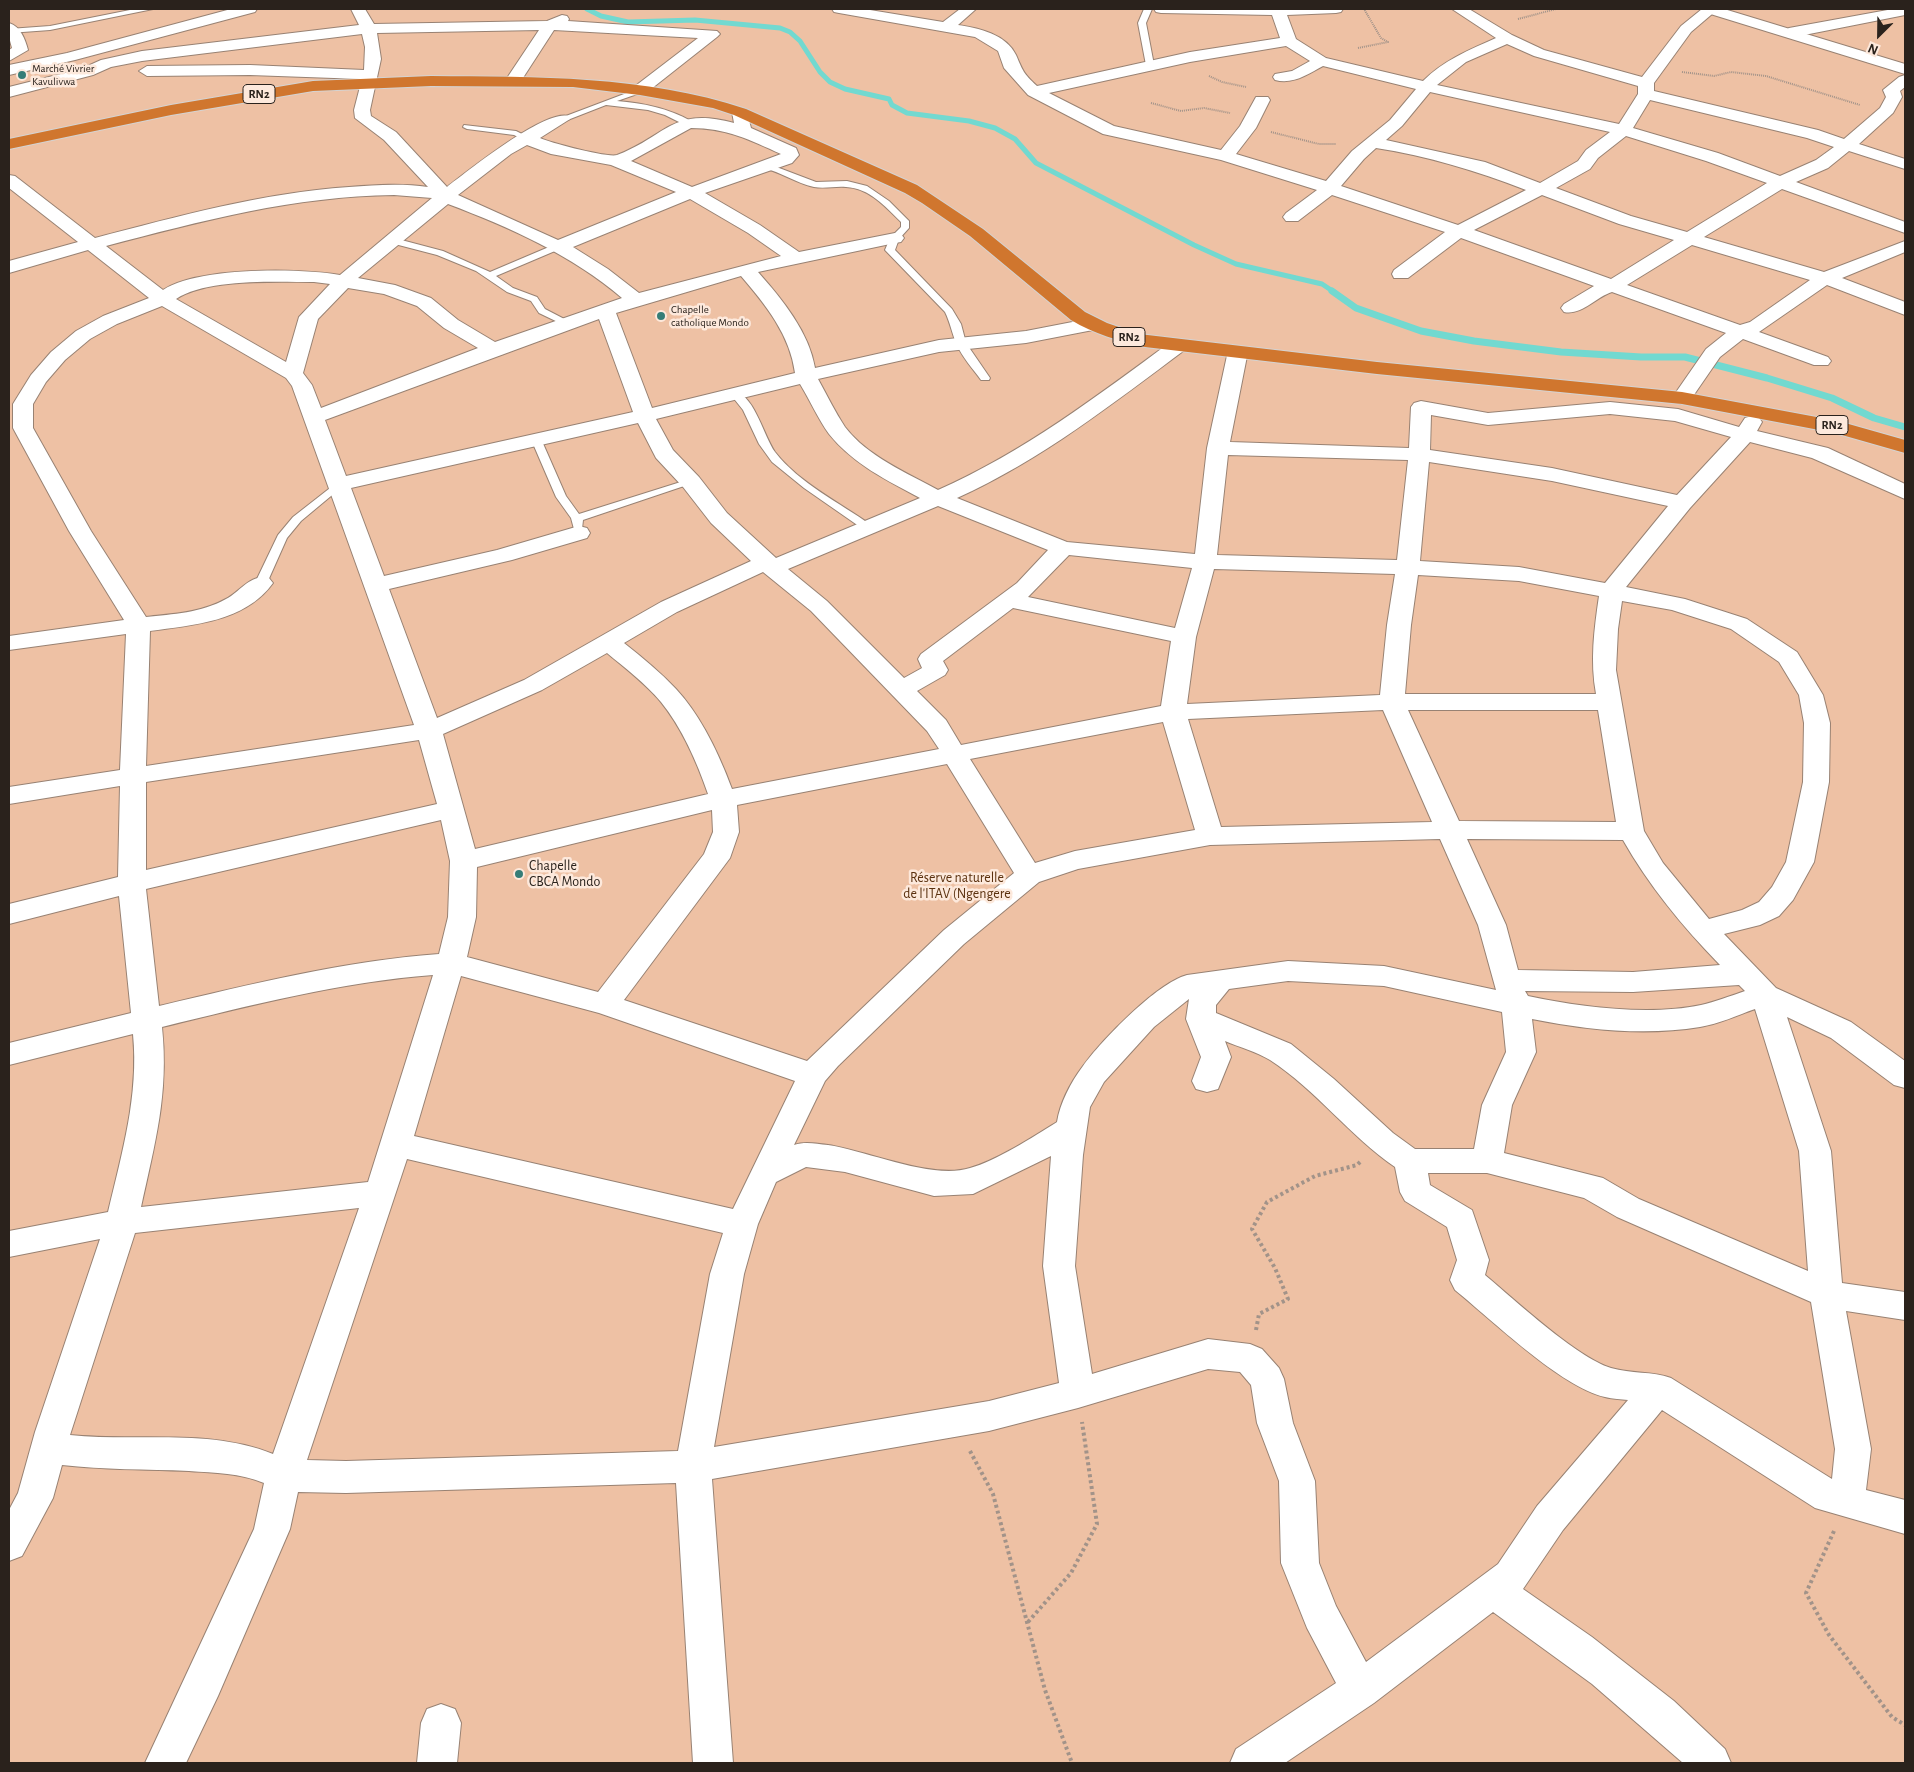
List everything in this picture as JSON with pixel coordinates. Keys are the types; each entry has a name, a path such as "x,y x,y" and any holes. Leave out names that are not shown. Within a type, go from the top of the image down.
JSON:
{"highway":[{"name":"RN2","path":"9,144 273,91 369,79 573,82 640,90 700,100 740,112 911,189 934,202 968,226 1060,303 1093,324 1137,339 1377,368 1682,398 1838,426 1905,447"}],"street":[{"path":"13,68 56,62 196,20 250,9"},
{"path":"358,9 368,29 374,54 362,110 363,118 390,136 447,197"},
{"path":"512,81 550,25 578,9"},
{"path":"842,9 980,33 1003,48 1008,55 1010,65 1022,81 1034,92 1109,130 1225,156 1330,188 1460,231 1821,361"},
{"path":"947,26 969,9"},
{"path":"1161,9 1278,11 1336,9"},
{"path":"1458,9 1507,38 1540,53 1646,89 1848,144 1905,164"},
{"path":"1401,274 1460,231 1584,165 1592,154 1623,130 1657,67 1686,29 1710,9 1905,69"},
{"path":"1278,11 1288,42"},
{"path":"1789,33 1898,11"},
{"path":"12,40 40,50 95,34 129,31 176,19 230,13"},
{"path":"9,92 87,72 108,63 142,56 286,37 368,29 550,25 712,34 640,90"},
{"path":"1292,217 1330,188 1358,156 1396,123 1426,87 1461,59 1507,38"},
{"path":"1034,92 1150,65 1288,42 1321,61 1426,87 1623,130 1712,157 1905,228"},
{"path":"1281,77 1296,75 1321,61"},
{"path":"56,62 87,72 217,70 369,79"},
{"path":"1571,308 1594,292 1613,286 1779,183 1822,164 1884,113 1894,98 1891,90 1905,80"},
{"path":"1225,156 1250,122 1262,100"},
{"path":"740,112 743,131"},
{"path":"293,374 309,317 344,280 390,240 505,150 562,119"},
{"path":"559,246 690,193 791,156 790,152 743,131 714,123 688,122 617,162"},
{"path":"526,138 560,151 594,155 617,162 690,193 774,241 795,258"},
{"path":"1373,143 1402,147 1479,166 1542,187 1625,220 1690,237 1825,278 1905,309"},
{"path":"9,180 162,299 293,374 302,385 429,731 452,809 464,861 462,917 451,962 396,1144 337,1324 284,1474 272,1529 204,1683 165,1763"},
{"path":"9,267 45,253 93,244 159,225 273,200 324,193 425,192 447,197 559,246 609,276 635,300"},
{"path":"314,418 493,349 635,300 795,258 895,238"},
{"path":"1682,398 1707,360 1740,332 1757,326 1825,278 1905,246"},
{"path":"746,270 788,324 803,355 806,376 837,430 853,447 886,470 938,498 1062,548 1205,562 1408,566 1519,574 1612,590 1677,604 1739,624 1788,656 1812,695 1817,723 1816,782 1800,862 1783,893 1769,908 1750,918 1703,930"},
{"path":"9,1544 34,1498 48,1448 122,1222 147,1110 150,1058 148,1020 132,883 138,624 80,531 23,428 23,404 38,379 58,356 83,335 110,320 162,299 181,287 243,276 314,276 388,289 424,302 451,324 493,349"},
{"path":"605,310 644,415 664,453 691,482 719,518 769,565 819,606 938,726 1029,875"},
{"path":"339,484 736,395 806,376 939,346 1026,337 1093,324"},
{"path":"9,795 429,731 533,685 668,607 938,498 1011,462 1052,437 1179,345"},
{"path":"1210,836 1173,712 1184,637 1205,562 1218,448 1238,351"},
{"path":"1487,1161 1497,1105 1521,1052 1511,991 1492,925 1392,702 1419,455 1421,407 1488,419 1610,408 1678,415 1820,454 1905,492"},
{"path":"1757,412 1746,435 1682,503 1612,590 1606,629 1604,670 1630,831 1653,868 1703,930 1756,984 1841,1030 1905,1077"},
{"path":"1218,448 1419,455 1512,467 1602,483 1682,503"},
{"path":"376,585 502,556 578,525"},
{"path":"902,688 936,670 930,659 1025,588 1062,548"},
{"path":"9,644 138,624 201,617 229,609 249,597 261,583"},
{"path":"1010,600 1184,637"},
{"path":"606,1004 716,858 724,843 727,831 723,799 691,726 668,696 608,641"},
{"path":"464,861 723,799 1173,712 1392,702 1609,702"},
{"path":"9,914 132,883 452,809"},
{"path":"713,1763 693,1466 727,1274 742,1224 764,1174 813,1075 827,1058 954,937 1029,875 1076,860 1210,836 1448,830 1630,831"},
{"path":"9,1054 290,985 386,968 451,962 606,1004 813,1075"},
{"path":"1078,1394 1059,1266 1070,1129 1075,1107 1094,1074 1144,1019 1187,985 1288,971 1384,976 1511,991 1560,1014 1639,1021 1701,1016 1756,984"},
{"path":"1207,1081 1216,1056 1201,1020 1201,1002 1220,981"},
{"path":"1756,984 1815,1150 1826,1294 1854,1448 1847,1501"},
{"path":"1201,1020 1280,1052 1323,1087 1382,1142 1409,1161 1487,1161 1556,1180 1592,1186 1628,1208 1826,1294 1905,1306"},
{"path":"764,1174 802,1154 845,1160 934,1183 973,1181 1035,1151 1070,1129"},
{"path":"396,1144 742,1224"},
{"path":"1409,1161 1416,1192 1461,1219 1473,1260 1467,1280 1564,1359 1605,1382 1659,1389 1727,1434 1828,1496 1905,1517"},
{"path":"9,1244 122,1222 278,1203 379,1194"},
{"path":"48,1448 94,1453 132,1452 248,1460 284,1474 388,1477 693,1466 989,1416 1078,1394 1208,1354 1250,1359 1267,1379 1275,1423 1297,1481 1300,1563 1320,1615 1360,1690"},
{"path":"1250,1763 1360,1690 1511,1576 1550,1518 1659,1389"},
{"path":"1493,1590 1589,1656 1679,1731 1711,1763"},
{"path":"437,1763 441,1723"}],"lane":[{"path":"12,40 36,30 149,9"},
{"path":"1148,9 1142,23 1150,65"},
{"path":"562,119 640,90"},
{"path":"604,103 655,108 674,114 688,122"},
{"path":"467,127 516,134 526,138"},
{"path":"766,166 781,169 815,185 847,184 862,186 872,192 905,221 905,228 895,238 890,250 948,311 956,324 961,343 985,378"},
{"path":"390,240 440,254 479,269 510,290 534,298 542,311 566,324"},
{"path":"488,276 559,246"},
{"path":"736,395 746,404 755,420 763,443 776,460 867,527"},
{"path":"536,439 560,497 578,525 691,482"},
{"path":"261,583 282,536 297,519 339,484"}],"path":[{"path":"1321,61 1324,56 1333,53 1388,42 1382,38 1364,9"},
{"path":"1485,25 1556,9"},
{"path":"1178,60 1222,82 1249,88"},
{"path":"1657,67 1714,76 1730,72 1766,76 1884,113"},
{"path":"1151,103 1182,112 1204,108 1319,144 1373,143"},
{"path":"1250,1359 1258,1314 1288,1299 1275,1268 1252,1229 1267,1202 1315,1176 1357,1164 1382,1142"},
{"path":"1027,1622 1071,1572 1097,1524 1078,1394"},
{"path":"953,1422 993,1494 1045,1690 1072,1763"},
{"path":"1847,1501 1806,1593 1829,1635 1892,1717 1905,1725"}],"green space":[{"name":"Réserve naturelle de l'ITAV (Ngengere","path":"9,9 1905,9 1905,1763 9,1763"}],"waterway":[{"path":"587,9 601,16 628,22 695,20 780,28 790,32 800,41 820,72 830,82 845,89 889,99 892,105 907,113 969,121 995,128 1015,139 1036,163 1194,245 1236,264 1322,284 1334,292"},
{"path":"1332,291 1356,308 1421,331 1474,341 1561,352 1641,357 1685,357 1767,378 1832,398 1874,418 1905,427"}],"place":[{"name":"Marché Vivrier Kavulivwa","path":"22,75"},
{"name":"Chapelle catholique Mondo","path":"661,316"},
{"name":"Chapelle CBCA Mondo","path":"519,874"}]}
